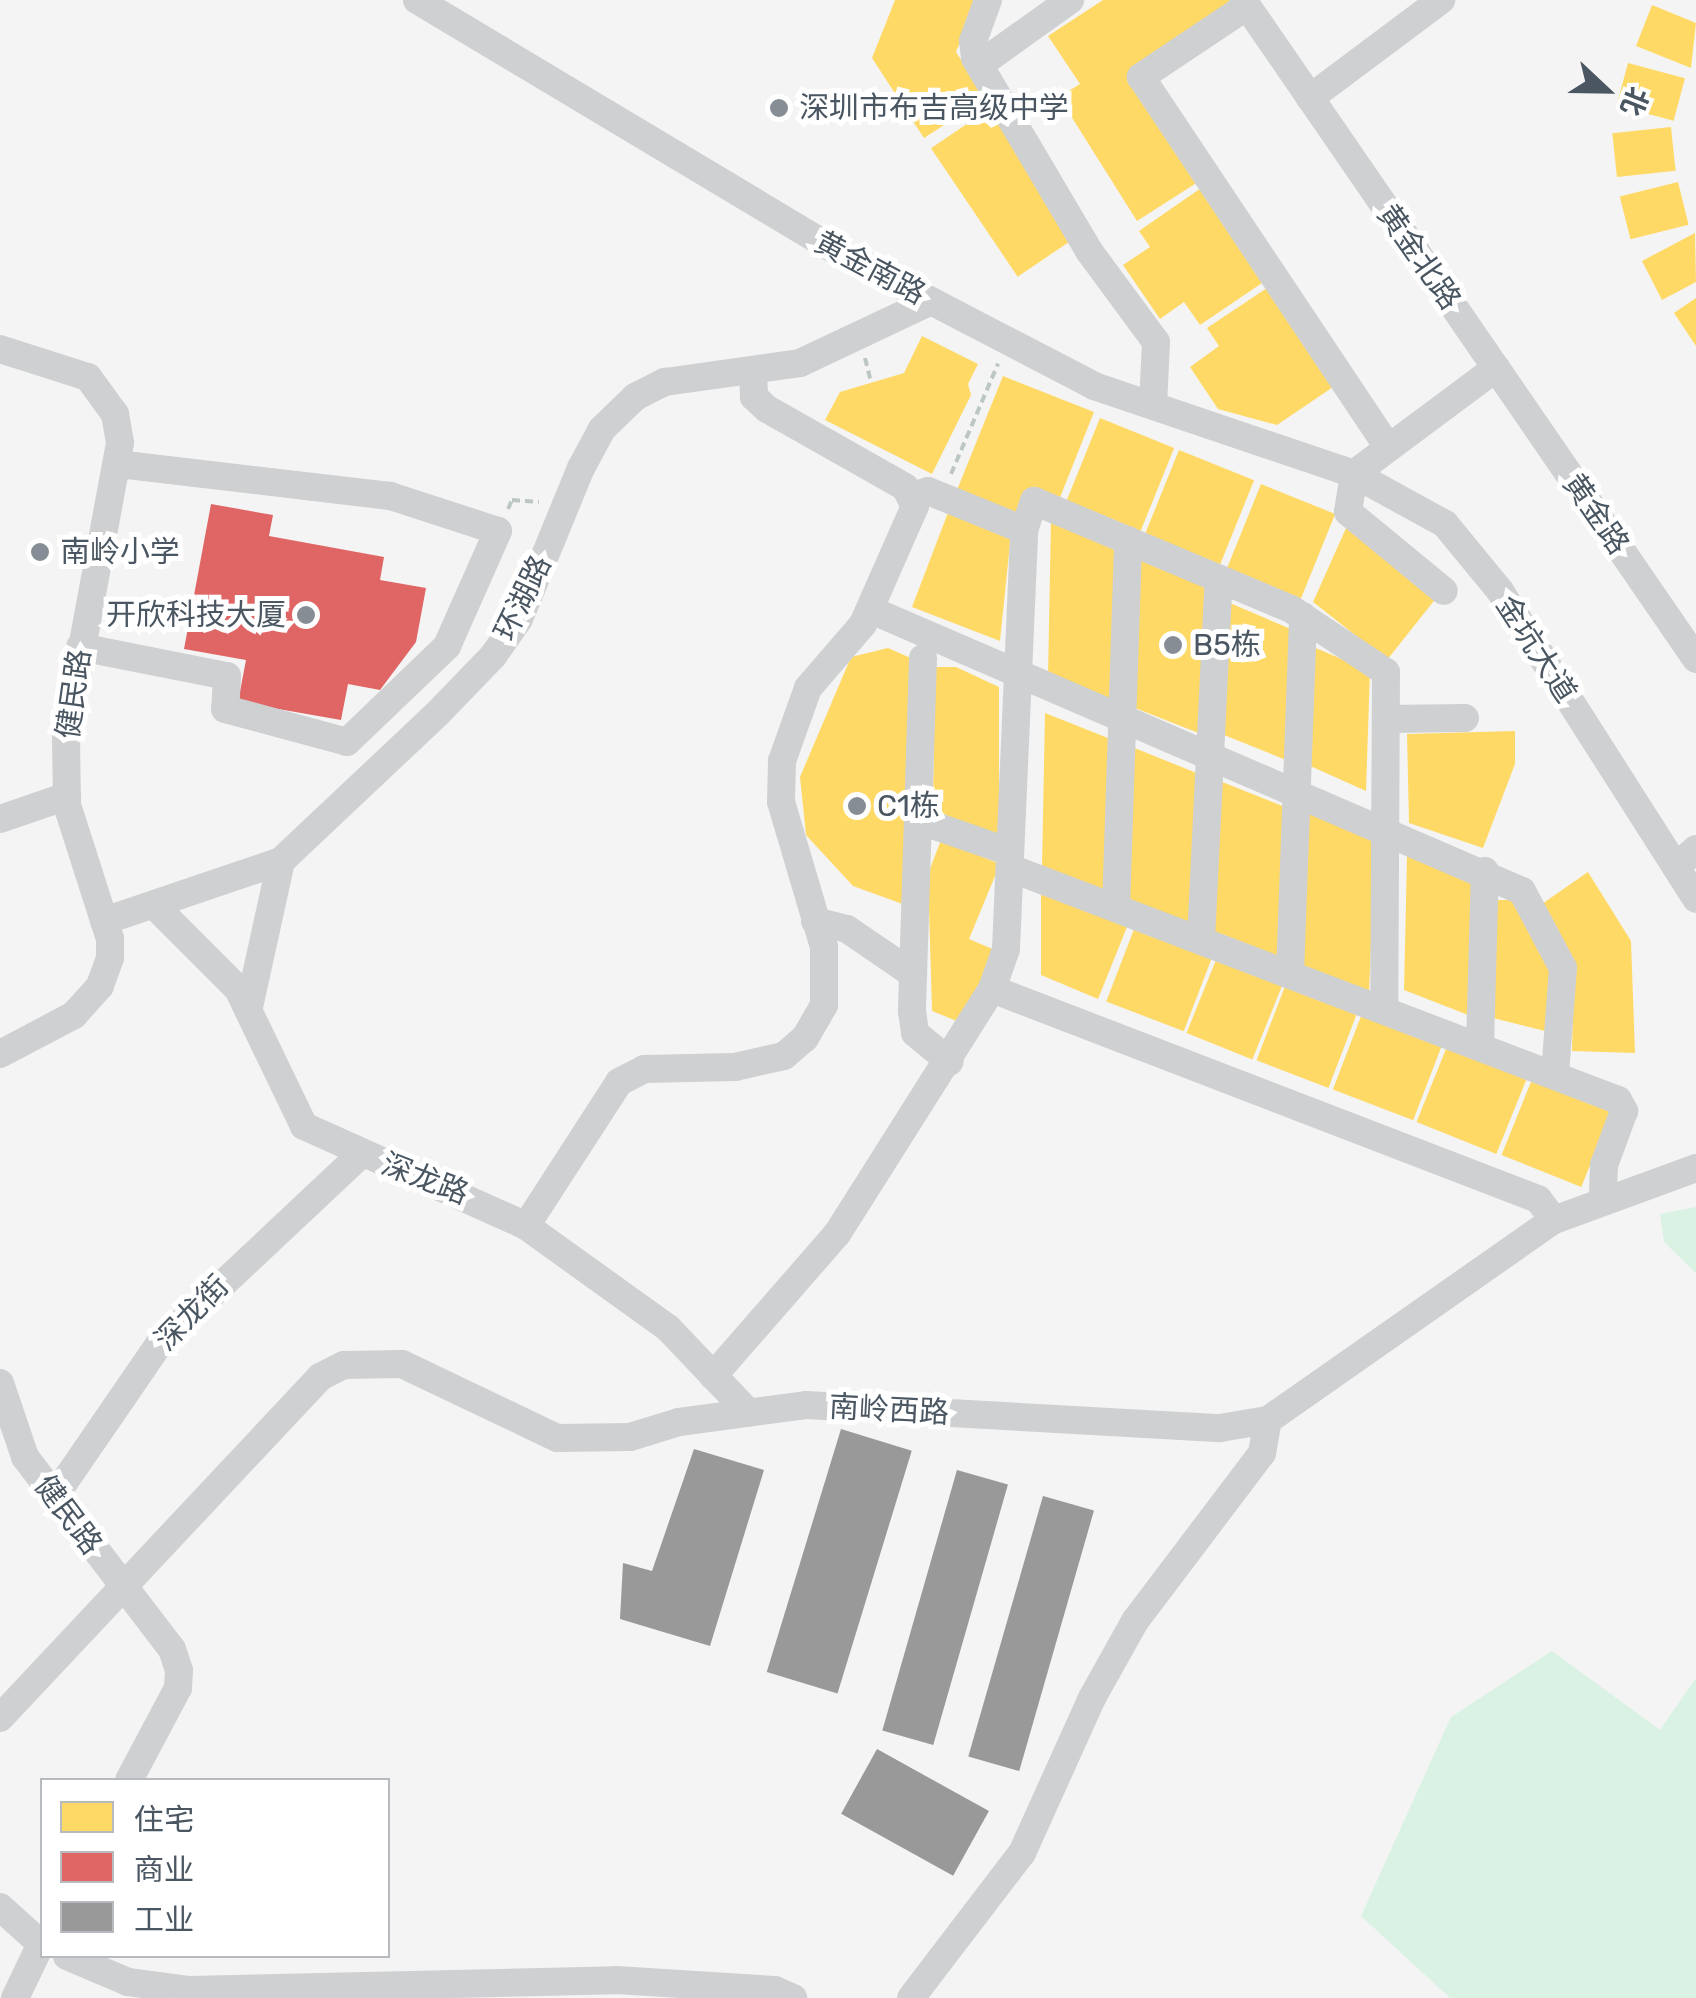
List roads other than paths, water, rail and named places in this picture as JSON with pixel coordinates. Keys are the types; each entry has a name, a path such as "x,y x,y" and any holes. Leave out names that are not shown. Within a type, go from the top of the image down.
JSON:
{"street":[{"name":"黄金南路","path":"417,0 839,253 1094,386 1354,474"},
{"path":"988,0 973,41 979,66 1089,251 1156,342 1153,405"},
{"path":"979,66 1070,0"},
{"path":"1310,98 1440,0"},
{"path":"1245,3 1141,77 1388,448"},
{"name":"黄金北路","path":"1245,3 1496,368"},
{"name":"环湖路","path":"104,921 280,861 493,656 518,618 602,429 635,396 665,382 800,363 931,301"},
{"name":"健民路","path":"0,349 88,377 104,391 115,414 119,464 80,647 66,735 67,796 104,921 110,958 100,986 74,1015 0,1054"},
{"path":"1444,591 1348,512 1354,474 1496,368"},
{"name":"黄金路","path":"1496,368 1696,659"},
{"path":"753,372 754,397 766,409 912,496 941,497 1024,530"},
{"path":"80,647 227,676 225,709 348,742 447,646 498,531 390,496 119,464"},
{"name":"金坑大道","path":"1354,474 1445,524 1489,577 1686,858"},
{"path":"526,1226 619,1082 664,1066 760,1064 784,1056 805,1038 828,984 815,921 781,802 782,761 808,688 871,610 915,514 912,496"},
{"path":"713,1376 837,1234 950,1062 992,989 1006,949 1024,530 1034,501 1303,616 1386,672 1384,1010"},
{"path":"1116,908 1128,540"},
{"path":"1201,940 1219,578"},
{"path":"871,610 1018,676 1485,871 1522,891 1563,968 1554,1074"},
{"path":"1290,974 1303,616"},
{"path":"924,658 915,1033 950,1062"},
{"path":"1386,719 1466,718"},
{"path":"0,819 67,796"},
{"path":"918,820 1116,908 1604,1092 1624,1111 1604,1165 1603,1200"},
{"path":"1686,858 1696,898"},
{"path":"248,1007 280,861"},
{"path":"1480,1046 1485,871"},
{"name":"深龙路","path":"154,906 248,1007 304,1126 526,1226 668,1328 748,1412"},
{"path":"815,921 847,928 914,974"},
{"path":"992,989 1538,1199 1554,1220"},
{"name":"深龙街","path":"54,1497 160,1343 361,1154"},
{"name":"南岭西路","path":"0,1718 320,1378 344,1365 402,1364 556,1438 630,1437 679,1422 806,1406 1220,1428 1268,1420 1554,1220 1696,1168"},
{"name":"健民路","path":"0,1382 25,1457 172,1649 180,1678 130,1778"},
{"path":"911,1998 1022,1853 1135,1621 1262,1453 1268,1420"},
{"path":"0,1908 40,1942"},
{"path":"15,1998 40,1948"},
{"path":"72,1958 128,1982 189,1990 357,1990 616,1980 793,1998"}],"place":[{"name":"深圳市布吉高级中学","path":"779,108"},
{"name":"南岭小学","path":"40,552"},
{"name":"开欣科技大厦","path":"306,615"},
{"name":"B5栋","path":"1173,645"},
{"name":"C1栋","path":"857,806"}]}
